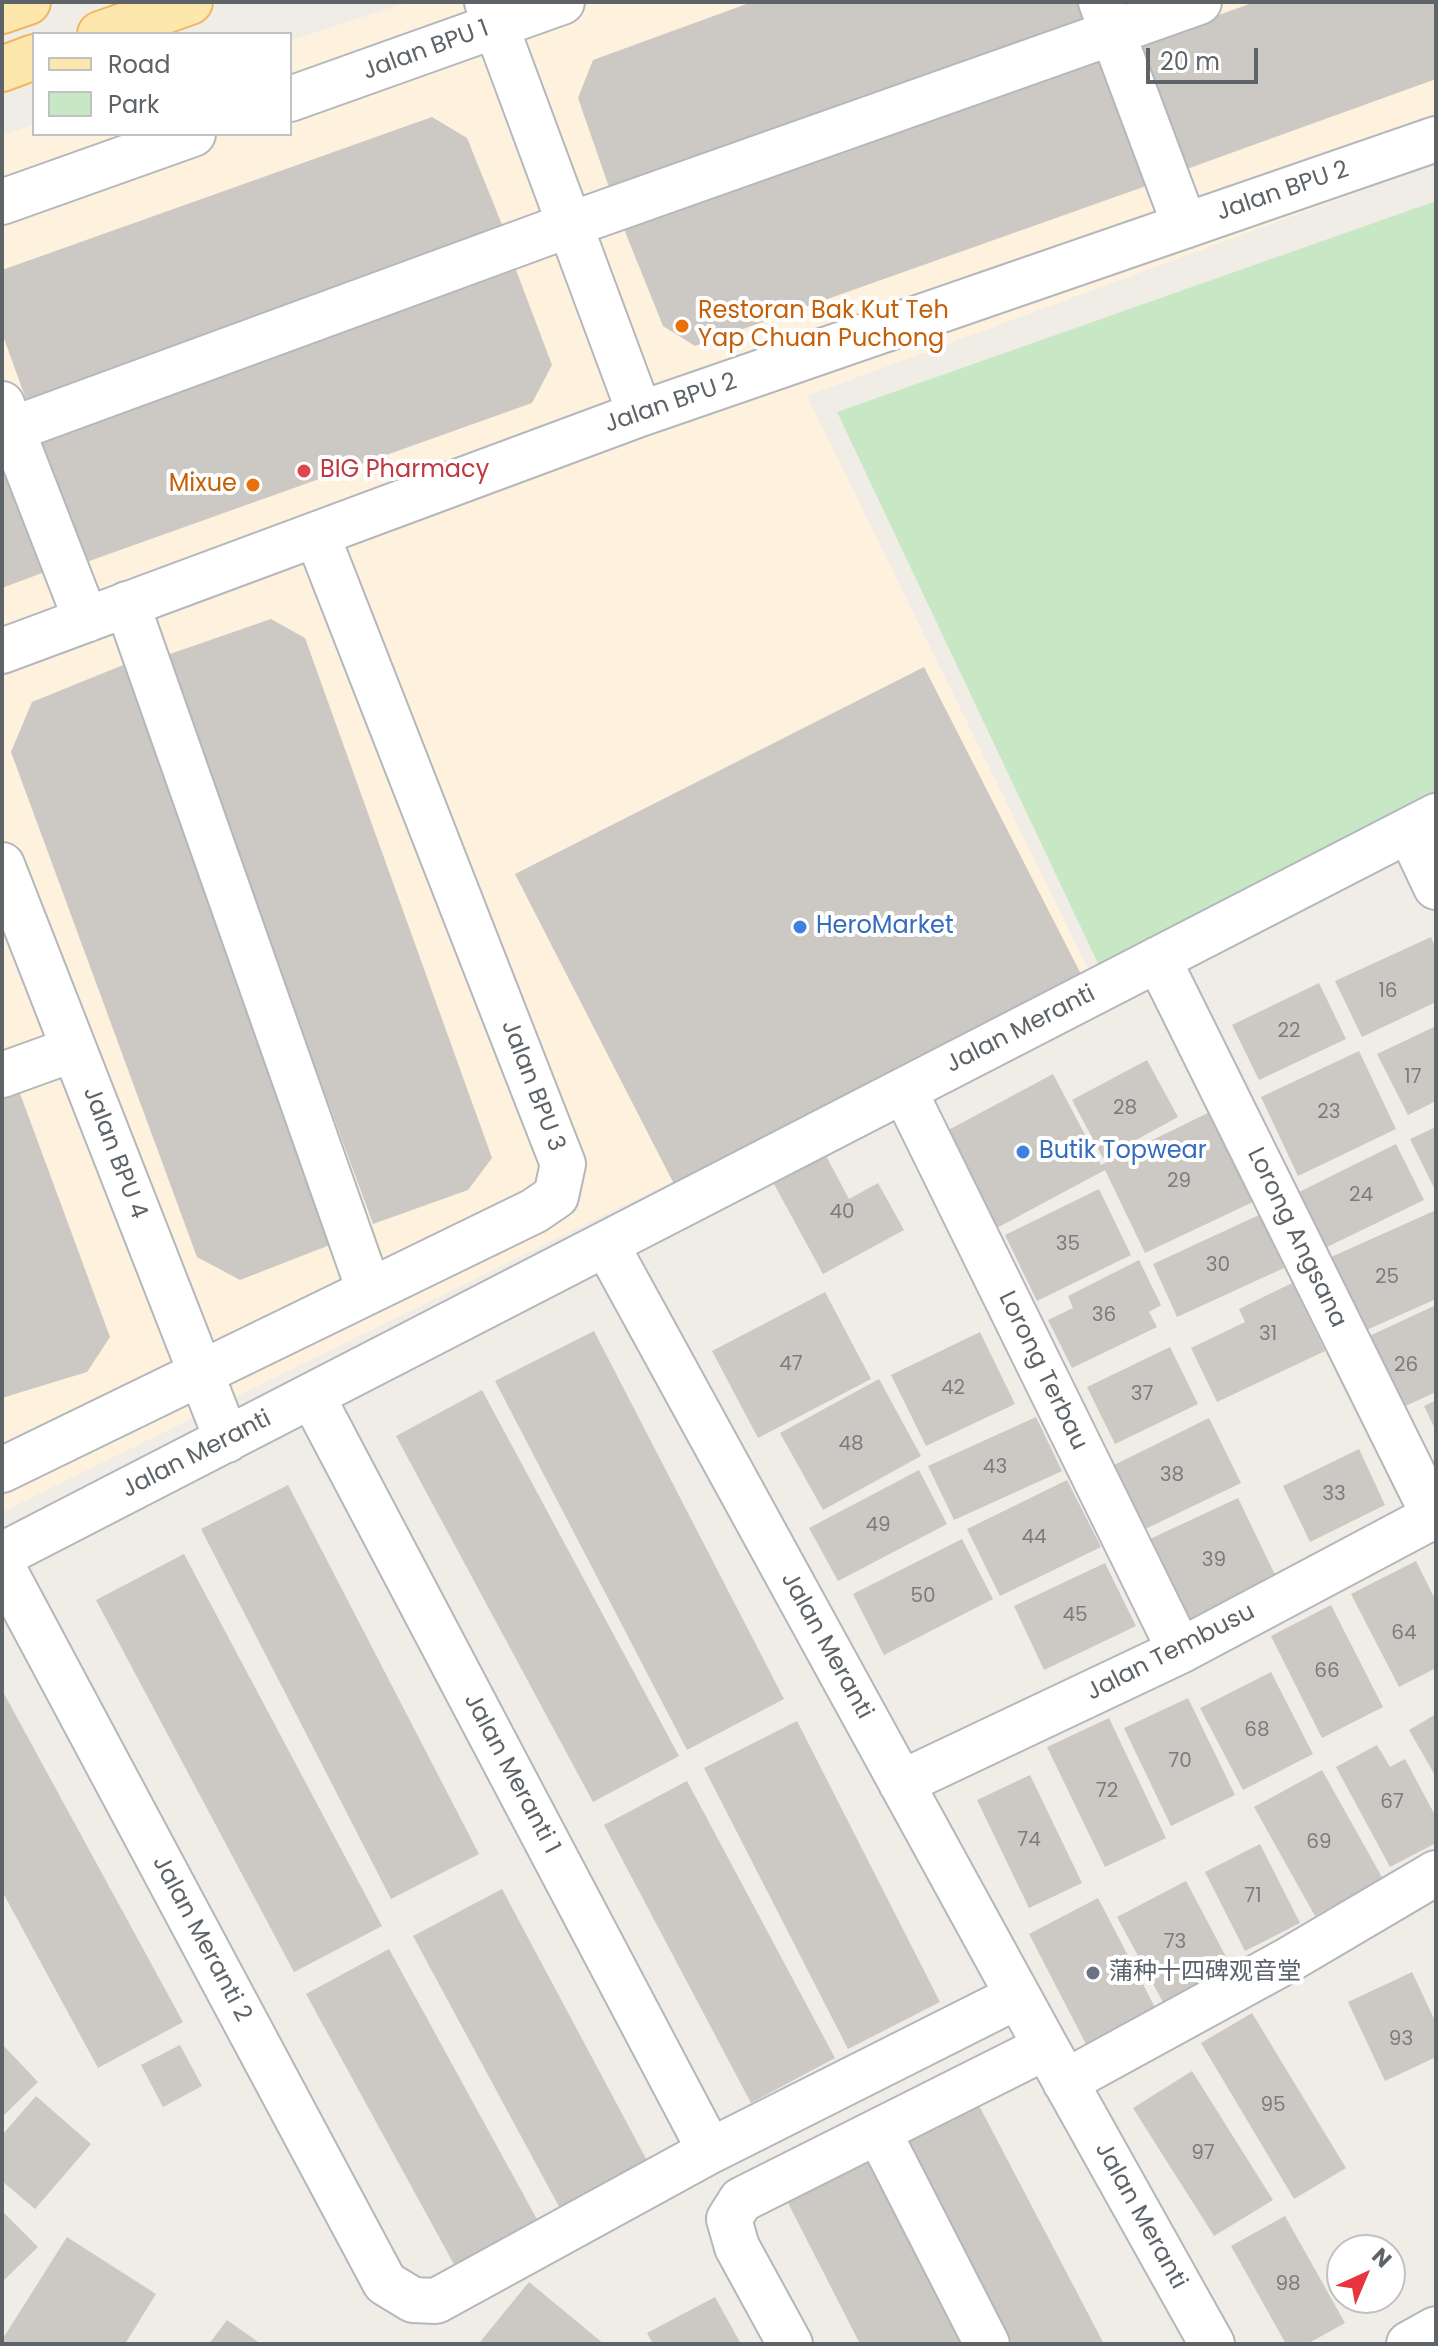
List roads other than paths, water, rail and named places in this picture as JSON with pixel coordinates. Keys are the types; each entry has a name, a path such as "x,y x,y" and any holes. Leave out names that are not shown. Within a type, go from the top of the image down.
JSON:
{"main road":[{"path":"2,11 28,2"},
{"path":"106,32 190,2"},
{"path":"2,69 32,58"}],"street":[{"name":"Jalan BPU 1","path":"292,98 491,14 562,2"},
{"path":"86,620 6,422 569,225 1108,17 1199,2"},
{"path":"491,14 640,414"},
{"path":"1108,17 1185,226"},
{"path":"2,202 187,136"},
{"name":"Jalan BPU 2","path":"2,651 640,414 1436,139"},
{"name":"Jalan BPU 3","path":"2,1470 534,1211 556,1196 563,1164 317,535"},
{"path":"127,604 369,1290"},
{"path":"1422,823 1436,887"},
{"name":"Jalan Meranti","path":"2,1555 1422,823"},
{"name":"Jalan BPU 4","path":"2,865 227,1440"},
{"name":"Lorong Angsana","path":"1158,959 1435,1516"},
{"path":"2,1075 74,1049"},
{"name":"Lorong Terbau","path":"904,1090 1180,1651"},
{"name":"Jalan Meranti","path":"606,1244 1055,2065 1212,2344"},
{"name":"Jalan Meranti 1","path":"312,1396 710,2151"},
{"name":"Jalan Tembusu","path":"901,1783 1180,1651 1435,1516"},
{"name":"Jalan Meranti 2","path":"2,1566 385,2283 413,2300 436,2301 710,2151"},
{"path":"790,2344 737,2247 729,2219 741,2200 878,2131 1055,2065 1290,1959 1436,1873"},
{"path":"710,2151 1018,1996"},
{"path":"878,2131 987,2344"},
{"path":"1409,2344 1436,2329"}],"place":[{"name":"Restoran Bak Kut Teh Yap Chuan Puchong","path":"682,326"},
{"name":"BIG Pharmacy","path":"304,471"},
{"name":"Mixue","path":"253,485"},
{"name":"HeroMarket","path":"800,927"},
{"name":"Butik Topwear","path":"1023,1152"},
{"name":"蒲种十四碑观音堂","path":"1093,1973"}]}
